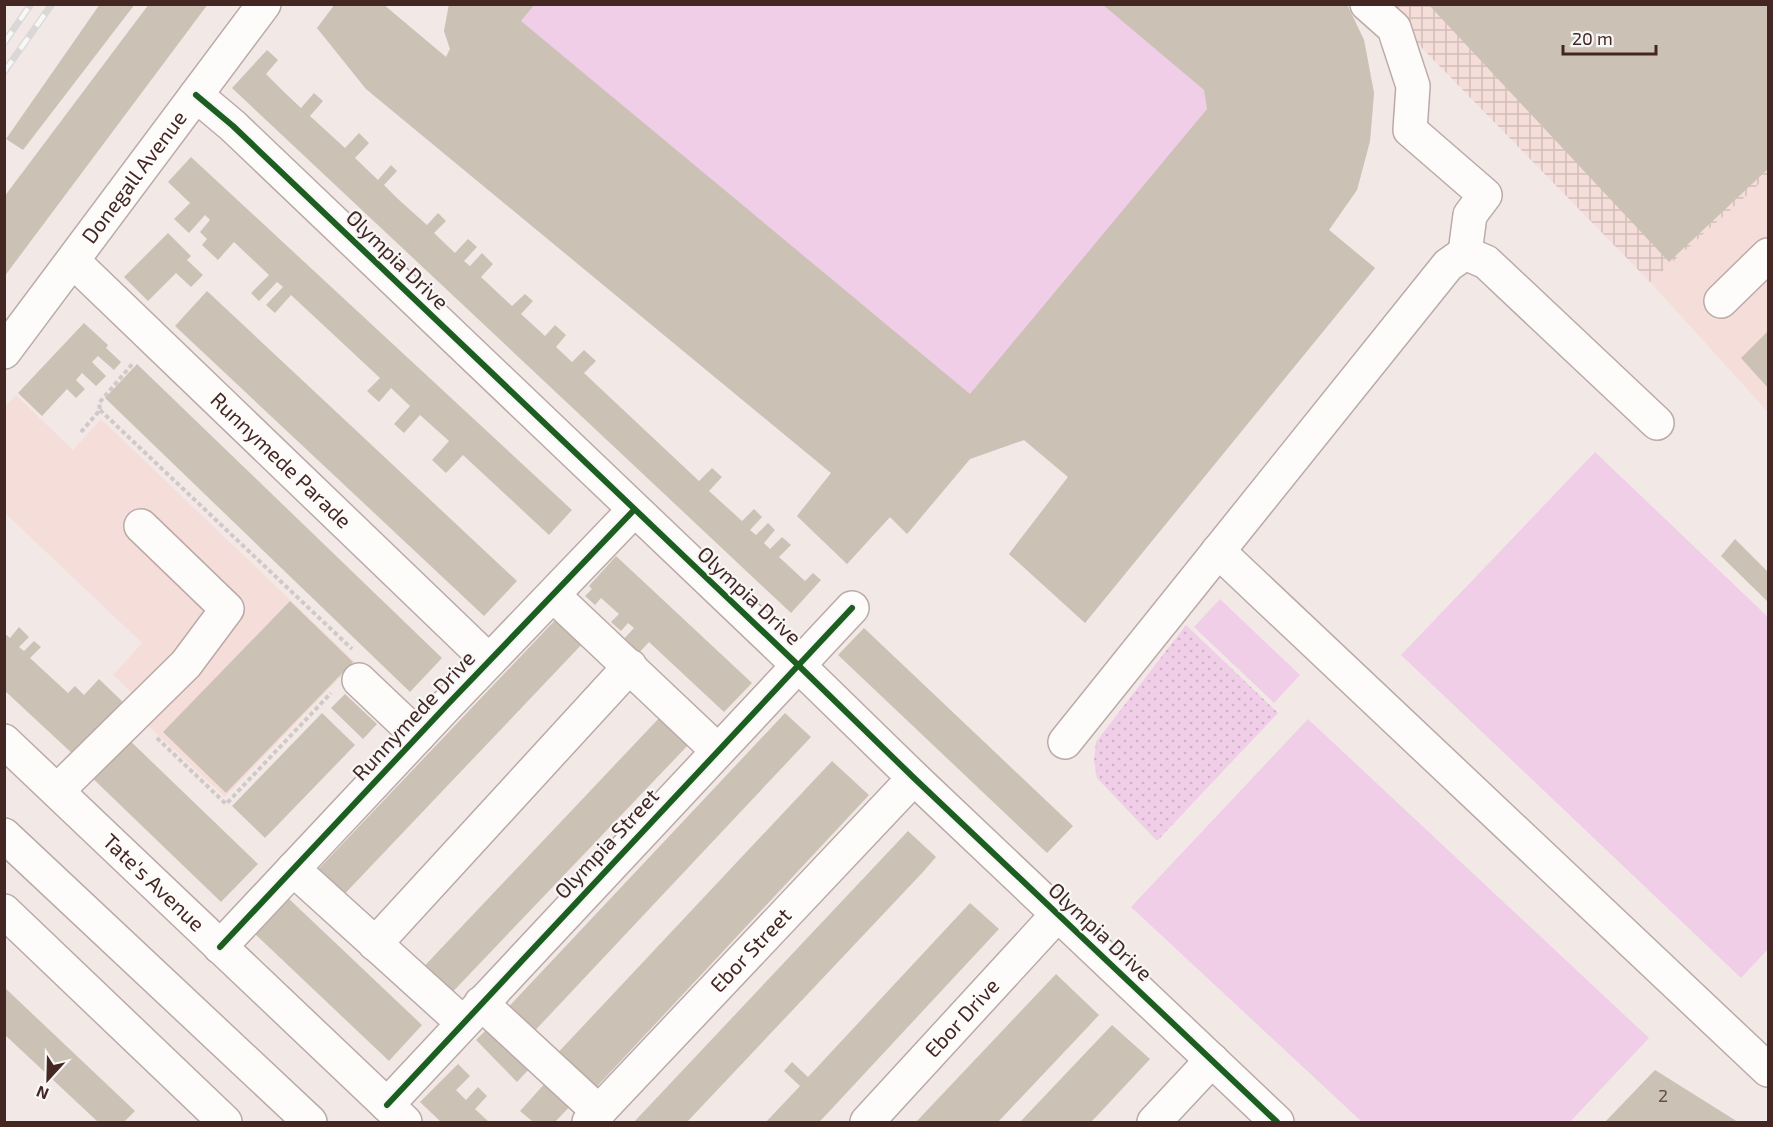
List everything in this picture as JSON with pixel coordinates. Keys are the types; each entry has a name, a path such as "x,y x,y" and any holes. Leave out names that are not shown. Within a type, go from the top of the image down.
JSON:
{"street":[{"path":"1065,742 1449,265 1465,253 1470,215 1485,195 1410,130 1413,86 1394,28 1367,4"},
{"name":"Donegall Avenue","path":"4,352 196,95 255,10"},
{"name":"Olympia Drive","path":"196,95 233,126 1277,1122"},
{"path":"1465,253 1486,262 1657,423"},
{"path":"1721,302 1768,255"},
{"name":"Runnymede Parade","path":"73,261 489,661"},
{"name":"Runnymede Drive","path":"220,947 634,510"},
{"path":"57,791 186,664 227,609 141,526"},
{"path":"1218,551 1768,1070"},
{"path":"553,595 717,750"},
{"name":"Olympia Street","path":"396,1114 472,1013 852,608"},
{"path":"375,945 630,666"},
{"path":"359,680 418,736"},
{"name":"Tate's Avenue","path":"4,741 396,1114"},
{"name":"Ebor Street","path":"594,1117 914,778"},
{"path":"4,835 310,1122"},
{"path":"293,869 375,945 472,1013 594,1117"},
{"path":"4,910 225,1122"},
{"name":"Ebor Drive","path":"867,1122 1058,914"},
{"path":"1154,1122 1212,1060"}],"path":[{"path":"134,716 226,804 338,687 359,680 357,654 100,410 99,403 153,339"},
{"path":"81,432 100,410"}],"shaded area":[{"path":"383,5 446,57 450,49 444,31 449,5 1347,5 1364,40 1374,93 1370,141 1357,190 1329,230 1375,268 1085,623 1009,554 1068,477 1024,440 970,459 907,534 890,517 847,564 797,516 831,473 366,89 317,28"},
{"path":"1380,5 1768,5 1768,176 1650,282"},
{"path":"1768,176 1768,412 1650,282"},
{"path":"16,395 73,450 101,419 355,662 225,797 144,722 130,691 113,675 142,643 5,513 4,408"},
{"path":"1595,452 1768,617 1768,949 1741,978 1401,655"},
{"path":"1220,599 1300,675 1274,703 1194,627"},
{"path":"1186,625 1278,713 1157,841 1097,778 1094,761 1096,742"},
{"path":"1308,719 1649,1038 1570,1122 1362,1122 1131,907"}],"building":[{"path":"100,4 135,4 23,150 6,139"},
{"path":"149,4 208,4 4,277 4,197"},
{"path":"335,4 383,4 446,57 450,49 444,31 449,4 535,4 521,21 970,394 1207,109 1204,90 1102,4 1347,4 1364,40 1374,93 1370,141 1357,190 1329,230 1375,268 1085,623 1009,554 1068,477 1024,440 970,459 907,534 890,517 847,564 797,516 831,473 366,89 317,28"},
{"path":"1428,4 1768,4 1768,169 1669,262"},
{"path":"267,50 278,60 266,74 283,91 301,108 314,93 323,101 310,116 345,148 359,133 369,143 355,158 378,180 391,165 397,171 384,185 398,199 427,225 438,213 446,221 434,233 455,253 468,239 477,247 464,261 470,266 482,253 493,264 481,277 512,306 525,294 533,301 521,314 545,336 555,325 566,335 556,347 572,362 584,350 596,361 584,373 699,481 712,468 722,477 709,491 742,521 754,509 762,517 750,530 756,535 768,523 775,530 764,543 770,549 782,537 791,545 779,557 805,581 813,573 821,580 791,613 232,88"},
{"path":"191,157 572,510 549,535 463,455 446,473 432,460 449,441 420,415 404,433 394,424 410,406 391,388 379,402 367,391 380,378 291,295 275,313 266,305 283,287 277,282 259,301 251,293 269,275 234,242 218,260 202,245 207,239 200,232 210,220 205,215 189,233 174,219 190,203 168,182"},
{"path":"168,233 191,256 187,260 203,275 191,287 176,273 148,301 124,277"},
{"path":"207,291 517,581 484,616 175,326"},
{"path":"84,323 108,345 106,348 121,362 114,370 98,356 92,362 106,376 96,386 82,373 76,380 85,389 76,398 67,389 42,416 18,393"},
{"path":"1768,331 1768,388 1741,358"},
{"path":"137,364 442,658 410,692 105,398"},
{"path":"1735,539 1768,572 1768,602 1721,556"},
{"path":"616,556 752,683 724,712 649,642 635,657 620,643 634,628 628,623 621,631 611,622 619,614 601,598 595,605 585,596 592,589 589,586"},
{"path":"290,601 353,662 226,793 163,732"},
{"path":"559,616 585,641 336,903 310,878"},
{"path":"19,627 29,637 19,647 24,651 34,641 41,647 30,658 68,693 75,686 84,695 99,679 125,704 75,756 4,690 4,633 10,638"},
{"path":"864,628 1073,826 1047,853 838,655"},
{"path":"345,694 377,724 363,739 331,708"},
{"path":"322,713 355,745 265,838 232,806"},
{"path":"785,713 811,737 528,1038 502,1014"},
{"path":"662,715 691,742 443,1002 415,976"},
{"path":"123,734 258,864 221,902 86,772"},
{"path":"832,761 869,795 589,1095 552,1059"},
{"path":"908,831 936,857 923,872 687,1122 634,1122"},
{"path":"287,897 422,1025 389,1061 253,932"},
{"path":"970,903 999,929 825,1116 819,1122 766,1122 800,1086 784,1071 792,1062 808,1077"},
{"path":"1056,974 1099,1015 998,1122 916,1122"},
{"path":"4,987 135,1111 124,1122 98,1122 4,1034"},
{"path":"492,1024 533,1065 517,1082 476,1040"},
{"path":"1112,1025 1150,1059 1095,1118 1091,1122 1020,1122"},
{"path":"458,1064 470,1076 456,1090 466,1100 478,1087 487,1096 475,1109 489,1122 441,1122 420,1102"},
{"path":"1655,1070 1738,1122 1605,1122"},
{"path":"548,1080 573,1103 555,1122 533,1122 520,1111"}],"railway":[{"path":"4,43 31,4"},
{"path":"4,72 52,4"}],"cycle path":[{"path":"196,95 233,126 1277,1122"},
{"path":"220,947 634,510"},
{"path":"387,1105 852,608"}]}
